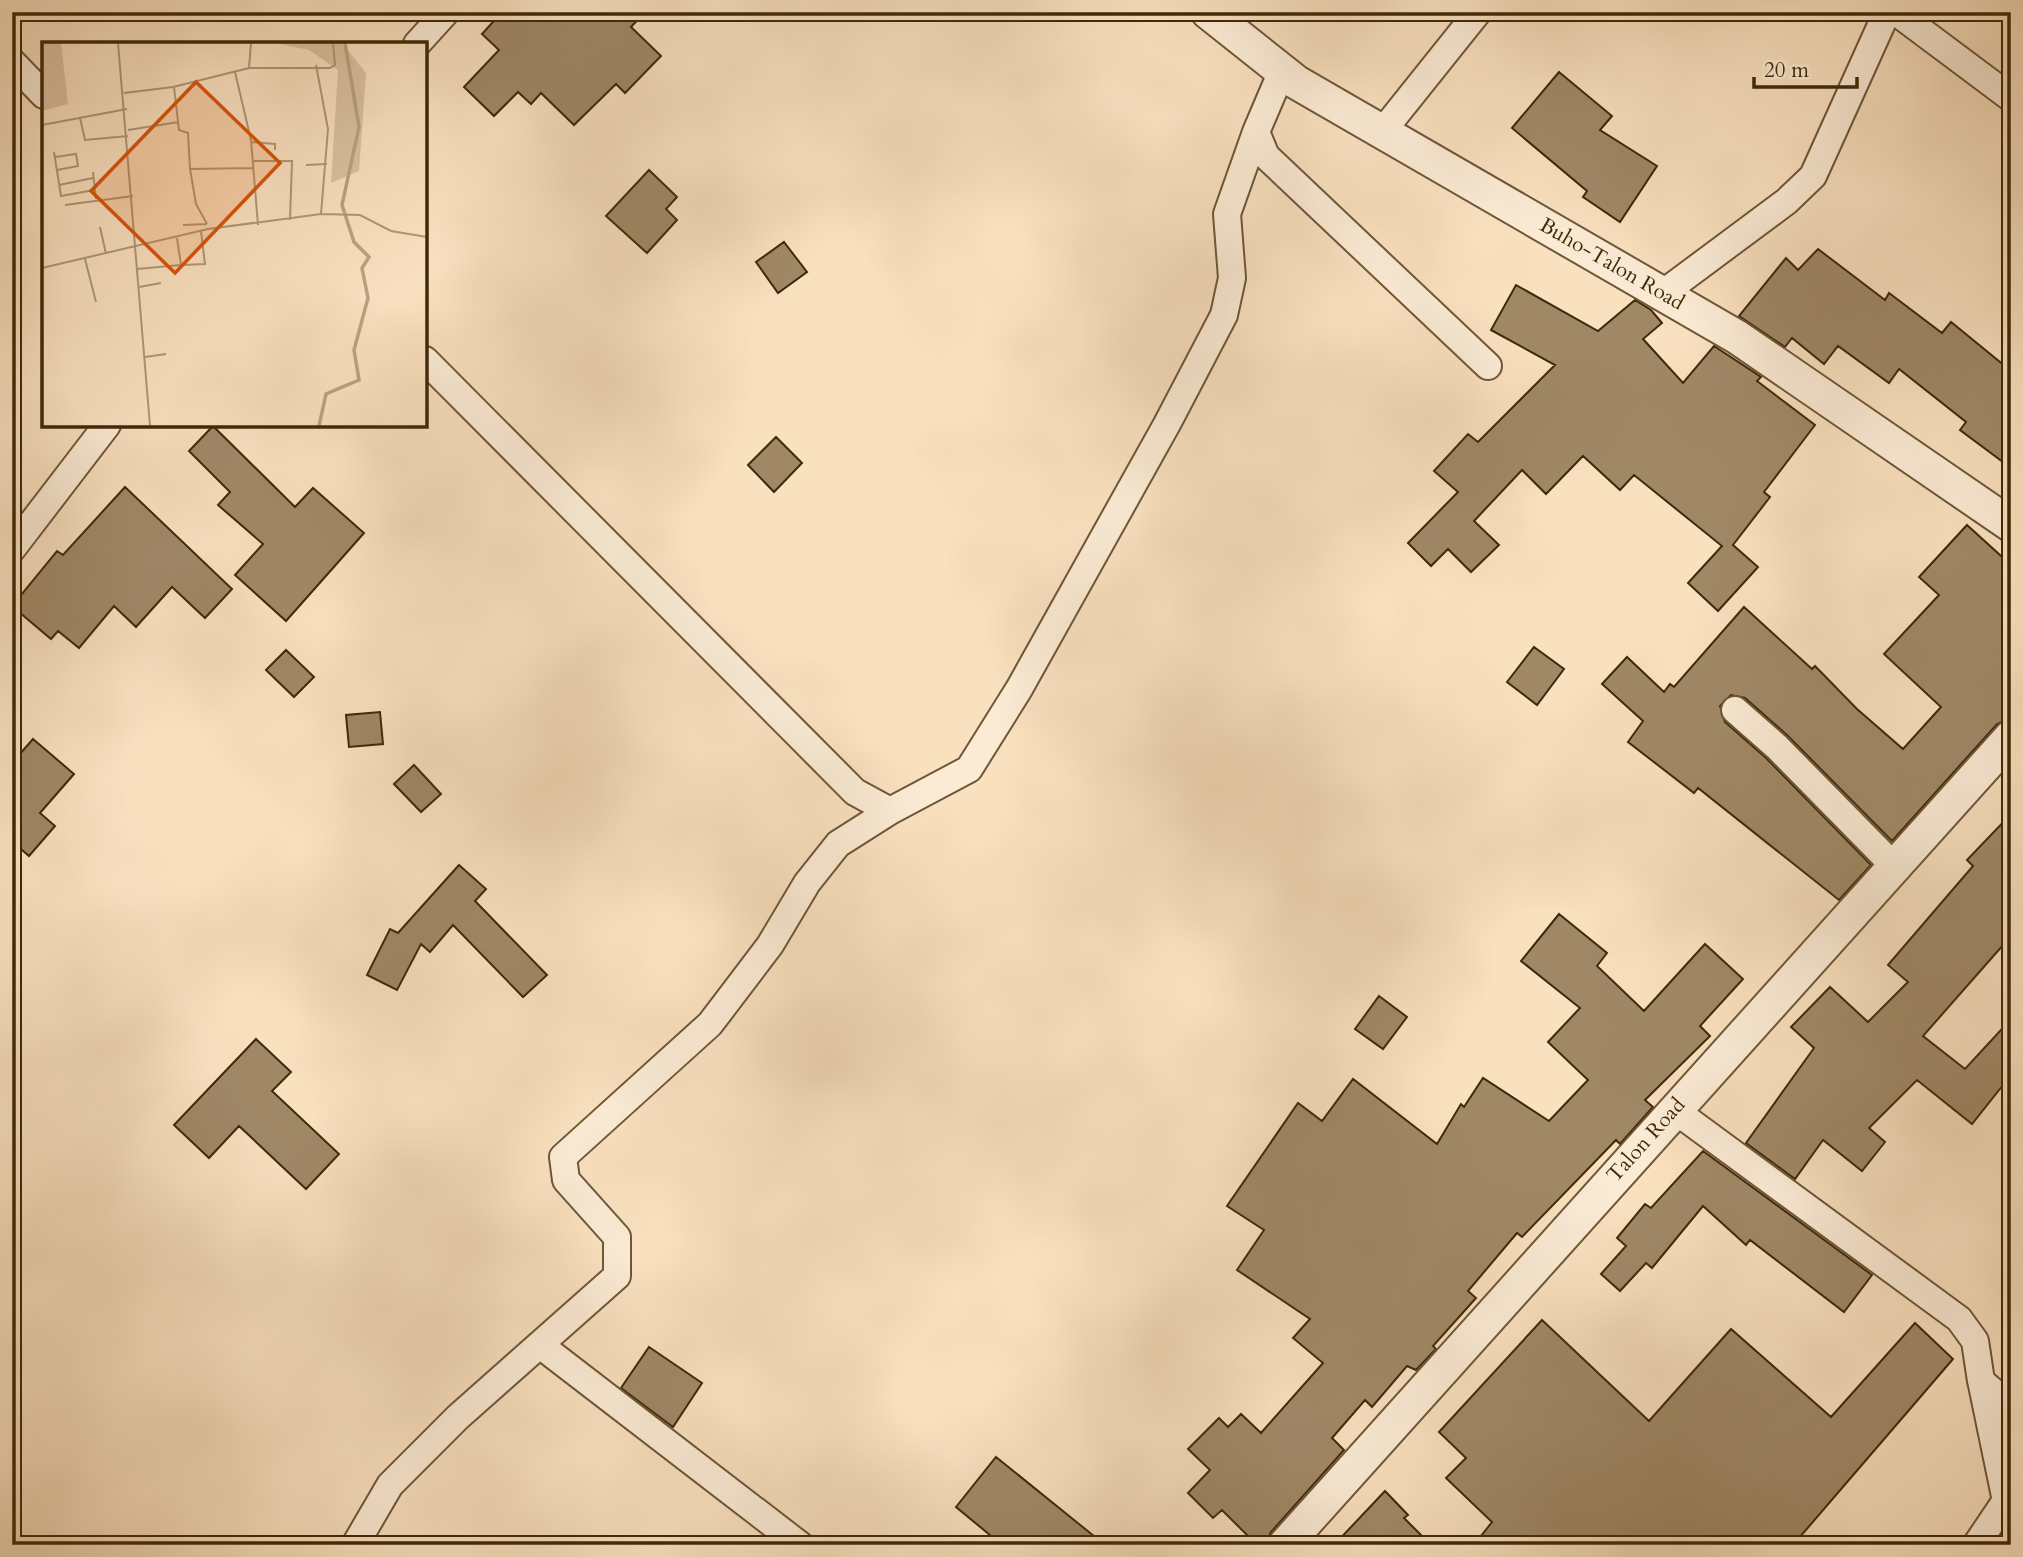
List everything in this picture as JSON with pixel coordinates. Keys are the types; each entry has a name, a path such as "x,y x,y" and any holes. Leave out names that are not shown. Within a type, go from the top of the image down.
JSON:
{"street":[{"path":"419,42 446,12"},
{"name":"Buho-Talon Road","path":"1208,12 1282,71 1382,132 1737,337 2011,525"},
{"path":"1382,132 1478,12"},
{"path":"1662,294 1787,201 1813,176 1887,12"},
{"path":"1896,12 2011,98"},
{"path":"12,62 42,93"},
{"path":"355,1545 390,1485 458,1417 617,1276 617,1237 566,1180 563,1157 710,1024 769,945 807,883 838,844 890,811 969,769 1019,689 1167,424 1224,315 1232,278 1227,214 1256,132 1282,71"},
{"path":"1256,132 1266,156 1488,366"},
{"path":"427,362 855,792 890,811"},
{"path":"12,549 105,427"},
{"path":"1735,710 1777,747 1894,866"},
{"name":"Talon Road","path":"1285,1545 2011,737"},
{"path":"1674,1109 1959,1319 1975,1341 1980,1375 2008,1497 1978,1544"},
{"path":"540,1345 800,1545"},
{"path":"1980,1375 1996,1396 2011,1407"}],"building":[{"path":"502,12 645,12 631,27 661,56 625,93 616,84 574,125 541,93 531,104 518,92 494,116 464,87 499,50 482,34"},
{"path":"1559,72 1612,116 1600,130 1657,166 1620,222 1583,197 1587,191 1512,128"},
{"path":"649,170 677,197 666,209 677,220 647,253 606,216"},
{"path":"784,242 807,272 778,293 756,262"},
{"path":"1818,249 1885,300 1889,293 1942,333 1951,322 2011,371 2011,468 1960,430 1966,422 1899,369 1889,383 1838,346 1824,364 1792,338 1785,347 1739,316 1786,258 1798,270"},
{"path":"1516,285 1598,331 1635,300 1651,310 1662,323 1643,339 1683,383 1714,346 1761,377 1757,381 1815,425 1764,492 1770,497 1733,545 1758,567 1718,611 1688,583 1722,546 1634,475 1620,490 1583,456 1546,494 1522,470 1474,521 1499,545 1471,572 1448,549 1431,566 1408,543 1458,492 1434,471 1468,434 1478,442 1555,365 1491,330"},
{"path":"214,427 295,507 313,488 364,533 286,621 235,575 263,544 218,505 230,492 189,451"},
{"path":"776,437 802,463 774,492 748,465"},
{"path":"125,487 232,589 205,618 172,587 136,627 114,606 79,648 58,631 51,639 12,606 57,551 63,555"},
{"path":"1967,525 2011,565 2011,718 1997,724 1892,841 1788,736 1745,698 1731,695 1720,706 1725,722 1766,758 1871,865 1839,900 1698,788 1694,793 1628,742 1643,721 1602,684 1627,657 1664,692 1670,684 1674,687 1744,607 1812,669 1815,666 1857,709 1903,749 1941,707 1884,654 1939,595 1919,577"},
{"path":"1534,647 1564,669 1537,705 1507,682"},
{"path":"286,650 314,677 294,697 266,670"},
{"path":"380,712 383,744 349,747 346,715"},
{"path":"33,739 74,774 40,813 55,826 29,856 14,843 12,845 12,763"},
{"path":"414,765 441,794 421,812 394,784"},
{"path":"2011,814 2011,936 1923,1036 1965,1069 2011,1019 2011,1075 1972,1124 1917,1080 1869,1128 1885,1142 1862,1171 1823,1140 1795,1179 1746,1143 1814,1048 1791,1027 1830,987 1868,1022 1908,982 1888,965 1973,866 1967,860"},
{"path":"459,865 486,889 475,901 547,975 523,997 453,925 430,952 421,944 397,990 367,975 390,929 398,933"},
{"path":"1559,914 1607,953 1597,966 1644,1011 1705,944 1743,979 1700,1026 1710,1036 1645,1100 1653,1107 1620,1144 1616,1140 1522,1237 1517,1233 1468,1291 1476,1298 1433,1346 1436,1349 1416,1370 1407,1366 1372,1407 1365,1400 1332,1438 1344,1450 1271,1532 1266,1543 1257,1545 1222,1510 1213,1518 1188,1493 1210,1470 1188,1449 1219,1418 1228,1427 1241,1414 1261,1433 1323,1363 1293,1338 1310,1319 1237,1270 1264,1230 1227,1206 1298,1103 1322,1121 1353,1079 1437,1144 1461,1104 1464,1107 1483,1078 1549,1121 1588,1080 1548,1042 1580,1008 1521,961"},
{"path":"1379,996 1407,1017 1383,1049 1355,1029"},
{"path":"256,1039 291,1072 272,1091 339,1154 306,1189 239,1126 209,1158 174,1125"},
{"path":"1703,1151 1872,1275 1844,1312 1750,1240 1746,1245 1703,1206 1652,1268 1646,1263 1620,1291 1601,1274 1626,1246 1617,1238 1645,1204 1651,1208"},
{"path":"1542,1320 1649,1421 1731,1329 1831,1417 1915,1323 1953,1359 1793,1545 1474,1545 1492,1522 1446,1478 1466,1458 1439,1432"},
{"path":"649,1347 702,1383 673,1427 621,1388"},
{"path":"996,1457 1105,1545 1002,1545 956,1507"},
{"path":"1385,1491 1408,1515 1404,1518 1431,1545 1334,1545"}]}
